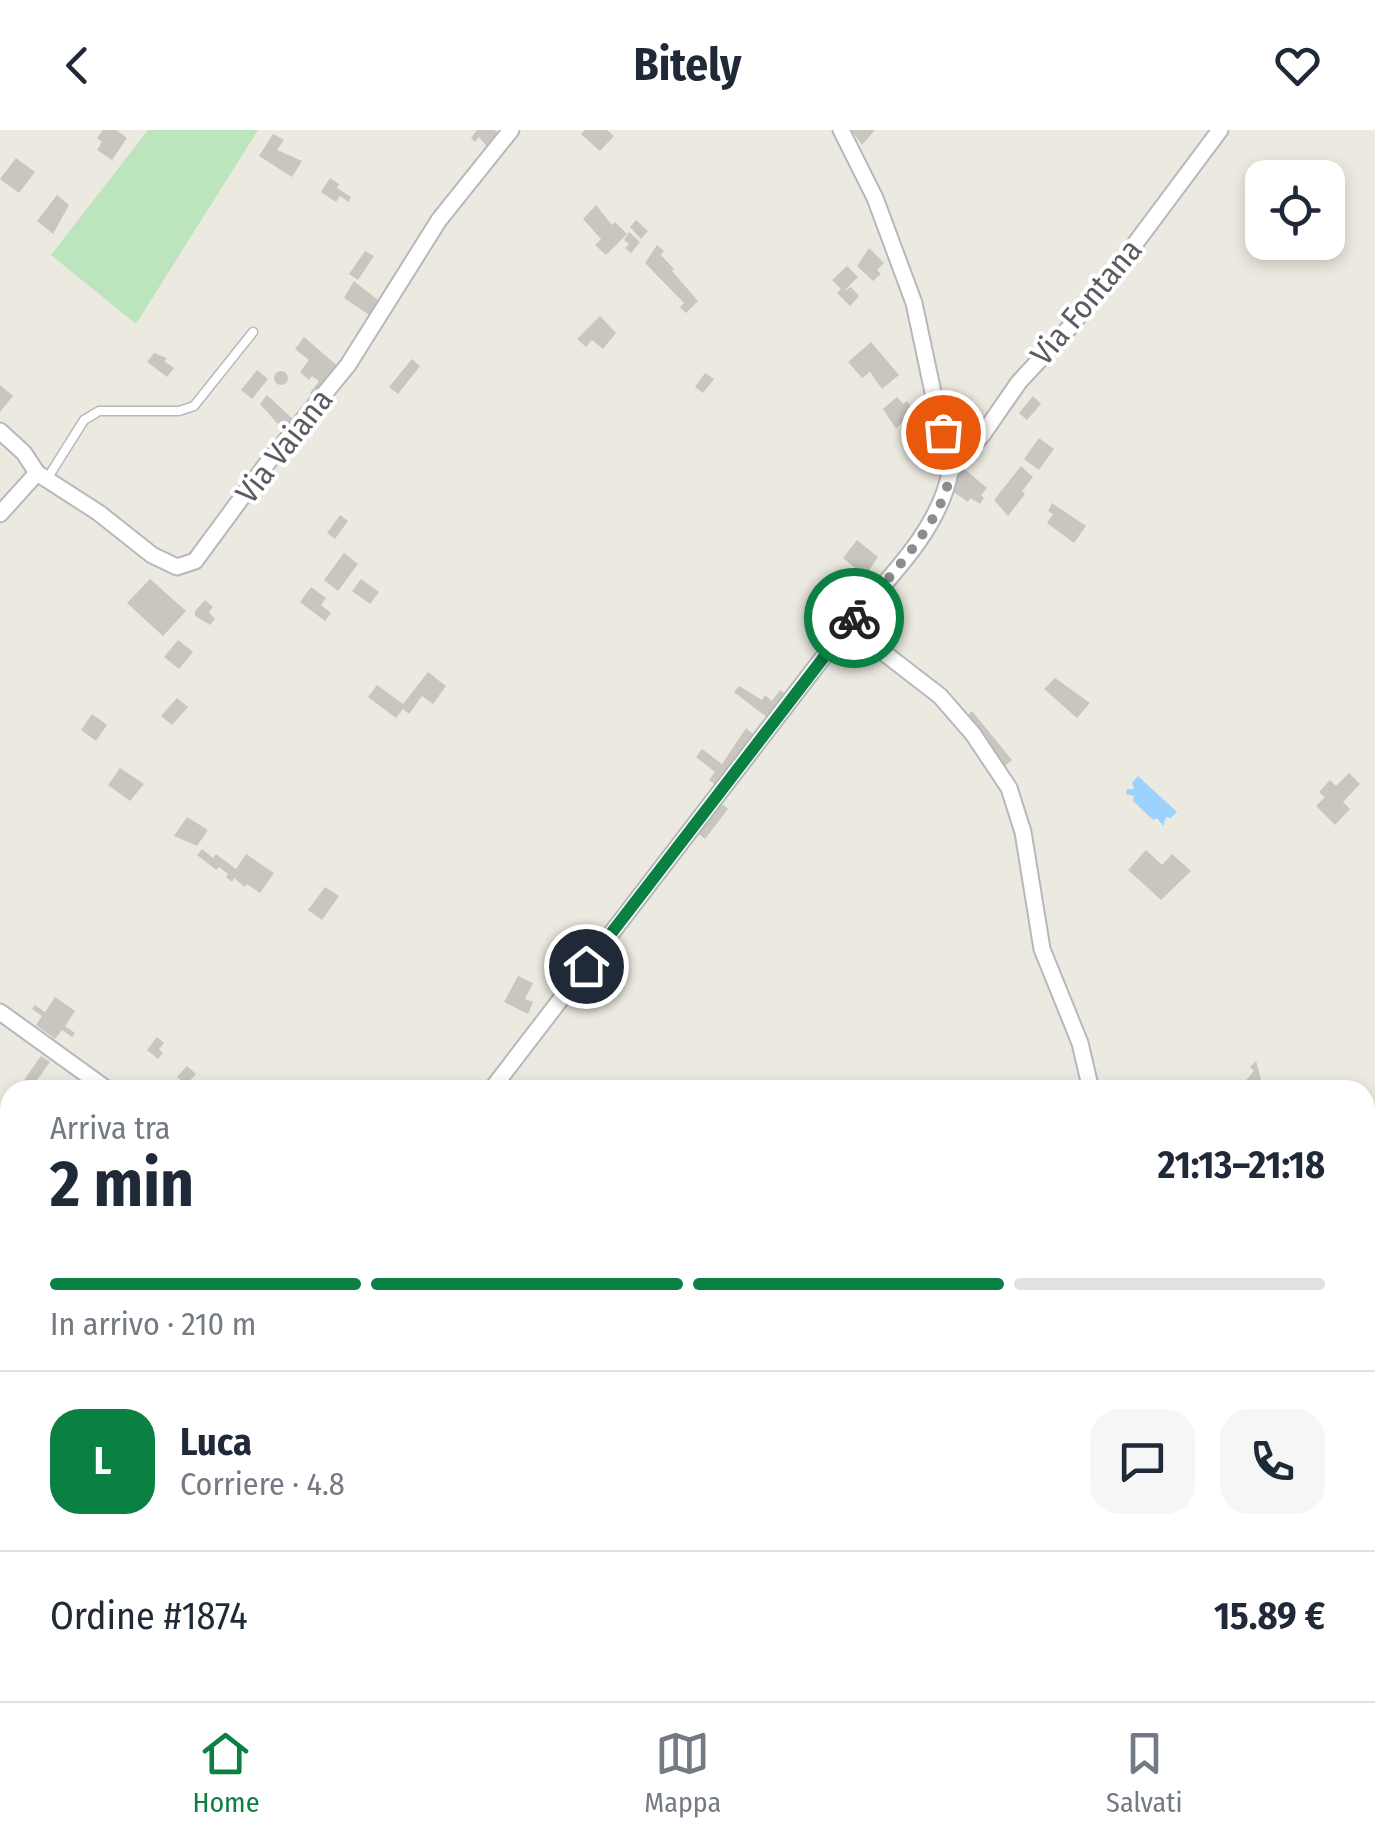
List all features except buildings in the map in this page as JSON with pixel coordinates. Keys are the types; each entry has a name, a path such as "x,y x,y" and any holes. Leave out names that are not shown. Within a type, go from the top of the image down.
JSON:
{"street":[{"name":"Via Vaiana","path":"0,431 42,476 99,513 152,556 178,567 195,561 265,466 348,365 439,220 511,130"},
{"path":"841,130 875,198 914,303 950,472"},
{"name":"Via Fontana","path":"848,625 914,548 945,494 950,472 983,434 1019,382 1114,272 1220,130"},
{"path":"0,514 42,476"},
{"path":"499,1080 848,625 940,696 973,734 1009,788 1023,832 1042,949 1080,1043 1089,1080"},
{"path":"0,1012 94,1080"}],"lane":[{"path":"42,476 84,420 99,411 179,411 194,406 253,332"}],"green space":[{"path":"148,130 258,130 136,324 51,255"}],"water":[{"path":"1138,776 1177,812 1166,817 1163,826 1133,801 1134,796 1126,794 1127,789 1134,789 1132,783"}],"way so far":[{"path":"854,618 914,548 945,494 950,472 943,432"}],"route":[{"path":"586,966 854,618"}]}
